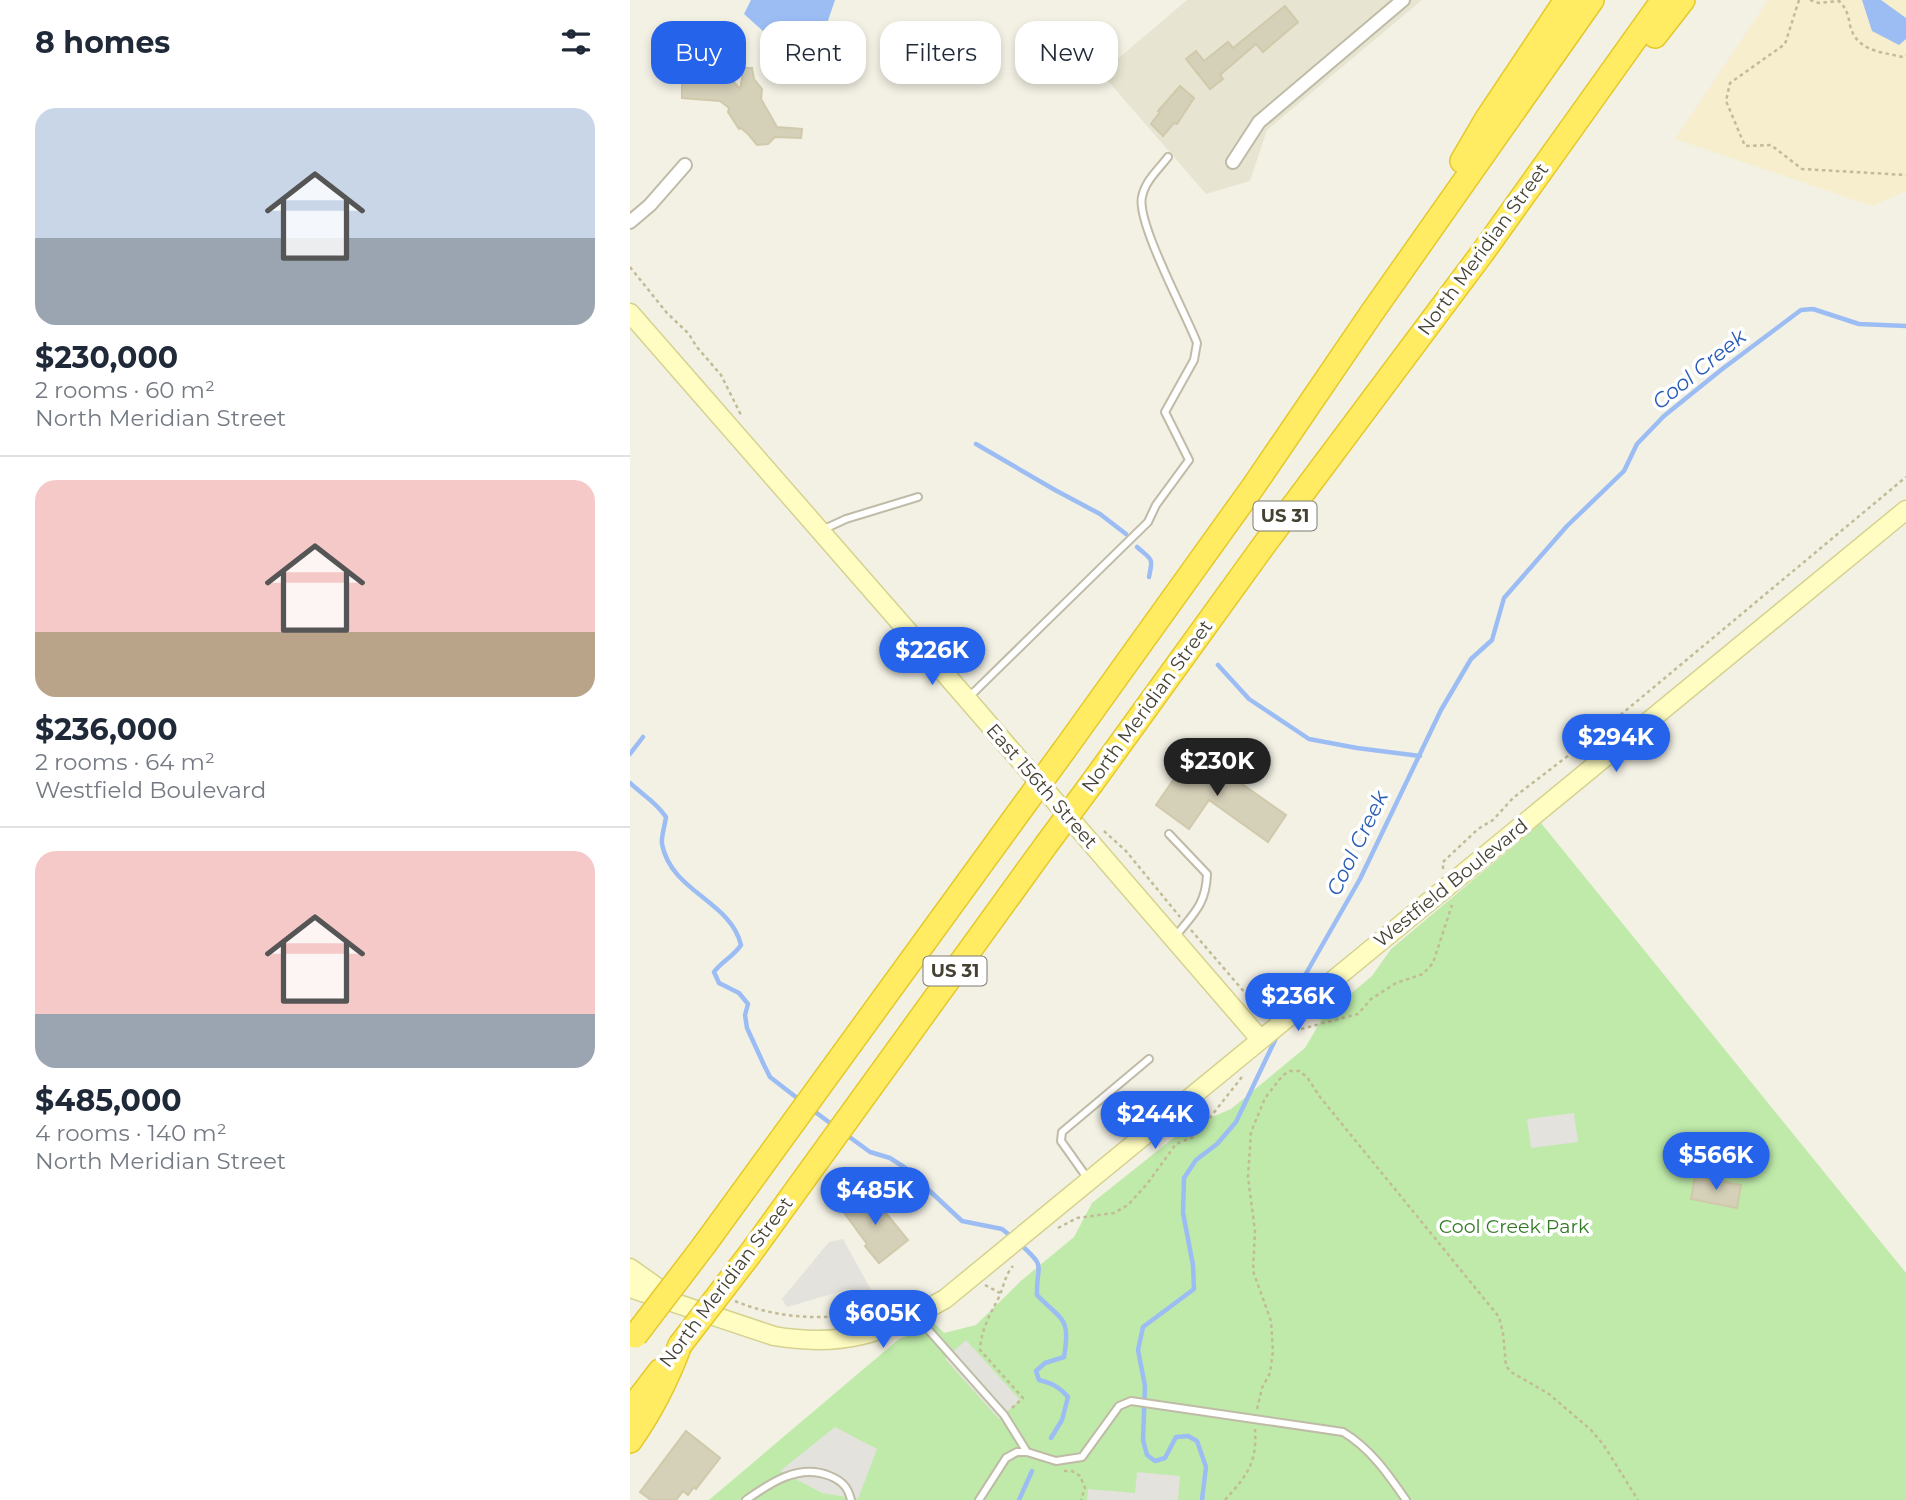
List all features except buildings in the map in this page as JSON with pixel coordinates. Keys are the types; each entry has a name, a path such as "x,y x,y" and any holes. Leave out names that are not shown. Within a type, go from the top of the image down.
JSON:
{"highway":[{"path":"1371,314 1486,120 1566,0"},
{"name":"North Meridian Street","path":"632,1340 830,1073 1253,487 1592,0"},
{"name":"North Meridian Street","path":"630,1410 750,1254 1264,545 1483,252 1663,0"},
{"path":"1483,252 1683,0"},
{"path":"630,1441 652,1410 680,1345"}],"street":[{"path":"1233,162 1248,135 1267,114 1403,0"},
{"path":"630,222 650,205 685,165"},
{"name":"East 156th Street","path":"630,313 1173,939 1264,1028"},
{"name":"Westfield Boulevard","path":"630,1288 774,1336 796,1340 841,1340 892,1327 909,1309 958,1290 1015,1253 1026,1233 1264,1028 1300,1006 1906,510"},
{"name":"Westfield Boulevard","path":"630,1268 658,1289 729,1321"}],"lane":[{"path":"967,699 1148,522 1156,505 1189,460 1165,412 1194,360 1197,343 1150,240 1141,200 1146,184 1168,157"},
{"path":"820,531 846,519 918,496"},
{"path":"1169,834 1207,874 1207,894 1173,939"},
{"path":"1090,1180 1061,1141 1062,1132 1149,1059"},
{"path":"909,1309 1004,1415 1027,1452"},
{"path":"979,1500 1006,1458 1017,1452 1027,1452 1056,1461 1082,1457 1119,1406 1131,1401 1343,1432 1357,1440 1373,1456 1406,1500"},
{"path":"746,1500 788,1476 811,1471 822,1473 842,1483 848,1488 851,1500"}],"path":[{"path":"1799,0 1785,44 1730,83 1726,102 1745,146 1771,145 1802,169 1906,175"},
{"path":"1811,0 1819,3 1839,1 1846,8 1853,36 1865,48 1903,57 1906,55"},
{"path":"630,267 721,375 742,418"},
{"path":"1098,827 1121,846 1252,1001 1264,1028"},
{"path":"1225,1500 1248,1473 1255,1456 1255,1419 1262,1388 1270,1373 1273,1352 1271,1321 1253,1271 1255,1231 1248,1177 1248,1147 1265,1098 1283,1075 1290,1071 1299,1071 1307,1077 1320,1097 1499,1318 1506,1366 1511,1372 1549,1394 1591,1430 1603,1444 1638,1500"},
{"path":"1054,1231 1077,1218 1114,1213 1128,1205 1176,1144 1193,1138 1231,1091"},
{"path":"1004,1415 1023,1398 980,1350 983,1328 1015,1253"},
{"path":"984,1285 1000,1293"},
{"path":"820,1318 909,1309"},
{"path":"1056,1471 1072,1472 1080,1476 1084,1488 1081,1500"}],"shaded area":[{"path":"1187,0 1422,0 1267,130 1250,181 1206,194 1111,84 1118,84 1118,59"},
{"path":"1768,0 1906,0 1906,191 1872,206 1675,139"},
{"path":"1574,1113 1578,1142 1531,1148 1527,1119"},
{"path":"843,1239 876,1299 859,1305 849,1289 787,1307 782,1299 829,1242"},
{"path":"966,1340 1020,1400 999,1419 945,1359"},
{"path":"835,1427 877,1449 858,1499 822,1493 780,1471"},
{"path":"1137,1472 1180,1476 1178,1500 1087,1500 1088,1489 1135,1493"}],"green space":[{"name":"Cool Creek Park","path":"1541,823 1906,1273 1906,1500 709,1500 899,1339 922,1330 933,1322 944,1333 976,1325 1022,1280 1074,1237 1092,1203 1186,1128 1231,1109 1305,1048 1323,1017 1372,976 1391,949"}],"water":[{"path":"751,0 835,0 828,21 760,21 760,28 744,14"},
{"path":"1862,0 1881,0 1906,18 1906,39 1899,45 1872,31"}],"waterway":[{"name":"Cool Creek","path":"1290,1007 1304,977 1360,879 1441,710 1471,659 1492,640 1504,598 1567,526 1624,471 1637,444 1664,416 1801,310 1813,309 1859,324 1906,326"},
{"path":"976,444 1100,514 1126,534"},
{"path":"1137,547 1150,560 1149,577"},
{"path":"1218,665 1249,699 1309,739 1420,756"},
{"path":"630,754 643,737"},
{"path":"630,783 666,817 662,844 677,874 726,917 735,930 741,945 714,972 719,983 739,993 748,1004 745,1015 747,1028 770,1077 801,1101"},
{"name":"Cool Creek","path":"1202,1500 1206,1467 1197,1441 1188,1436 1176,1437 1165,1458 1155,1461 1147,1455 1143,1440 1145,1386 1138,1350 1143,1327 1194,1289 1193,1265 1183,1213 1184,1178 1196,1160 1217,1144 1236,1122 1278,1034"},
{"path":"810,1108 834,1126"},
{"path":"844,1133 870,1152 890,1158 904,1167 962,1221 1002,1229 1013,1238"},
{"path":"1020,1244 1039,1267 1037,1295 1058,1315 1065,1327 1064,1357 1045,1363 1036,1371 1039,1380 1055,1386 1068,1397 1062,1420 1051,1438"},
{"path":"1019,1500 1032,1471"}]}
